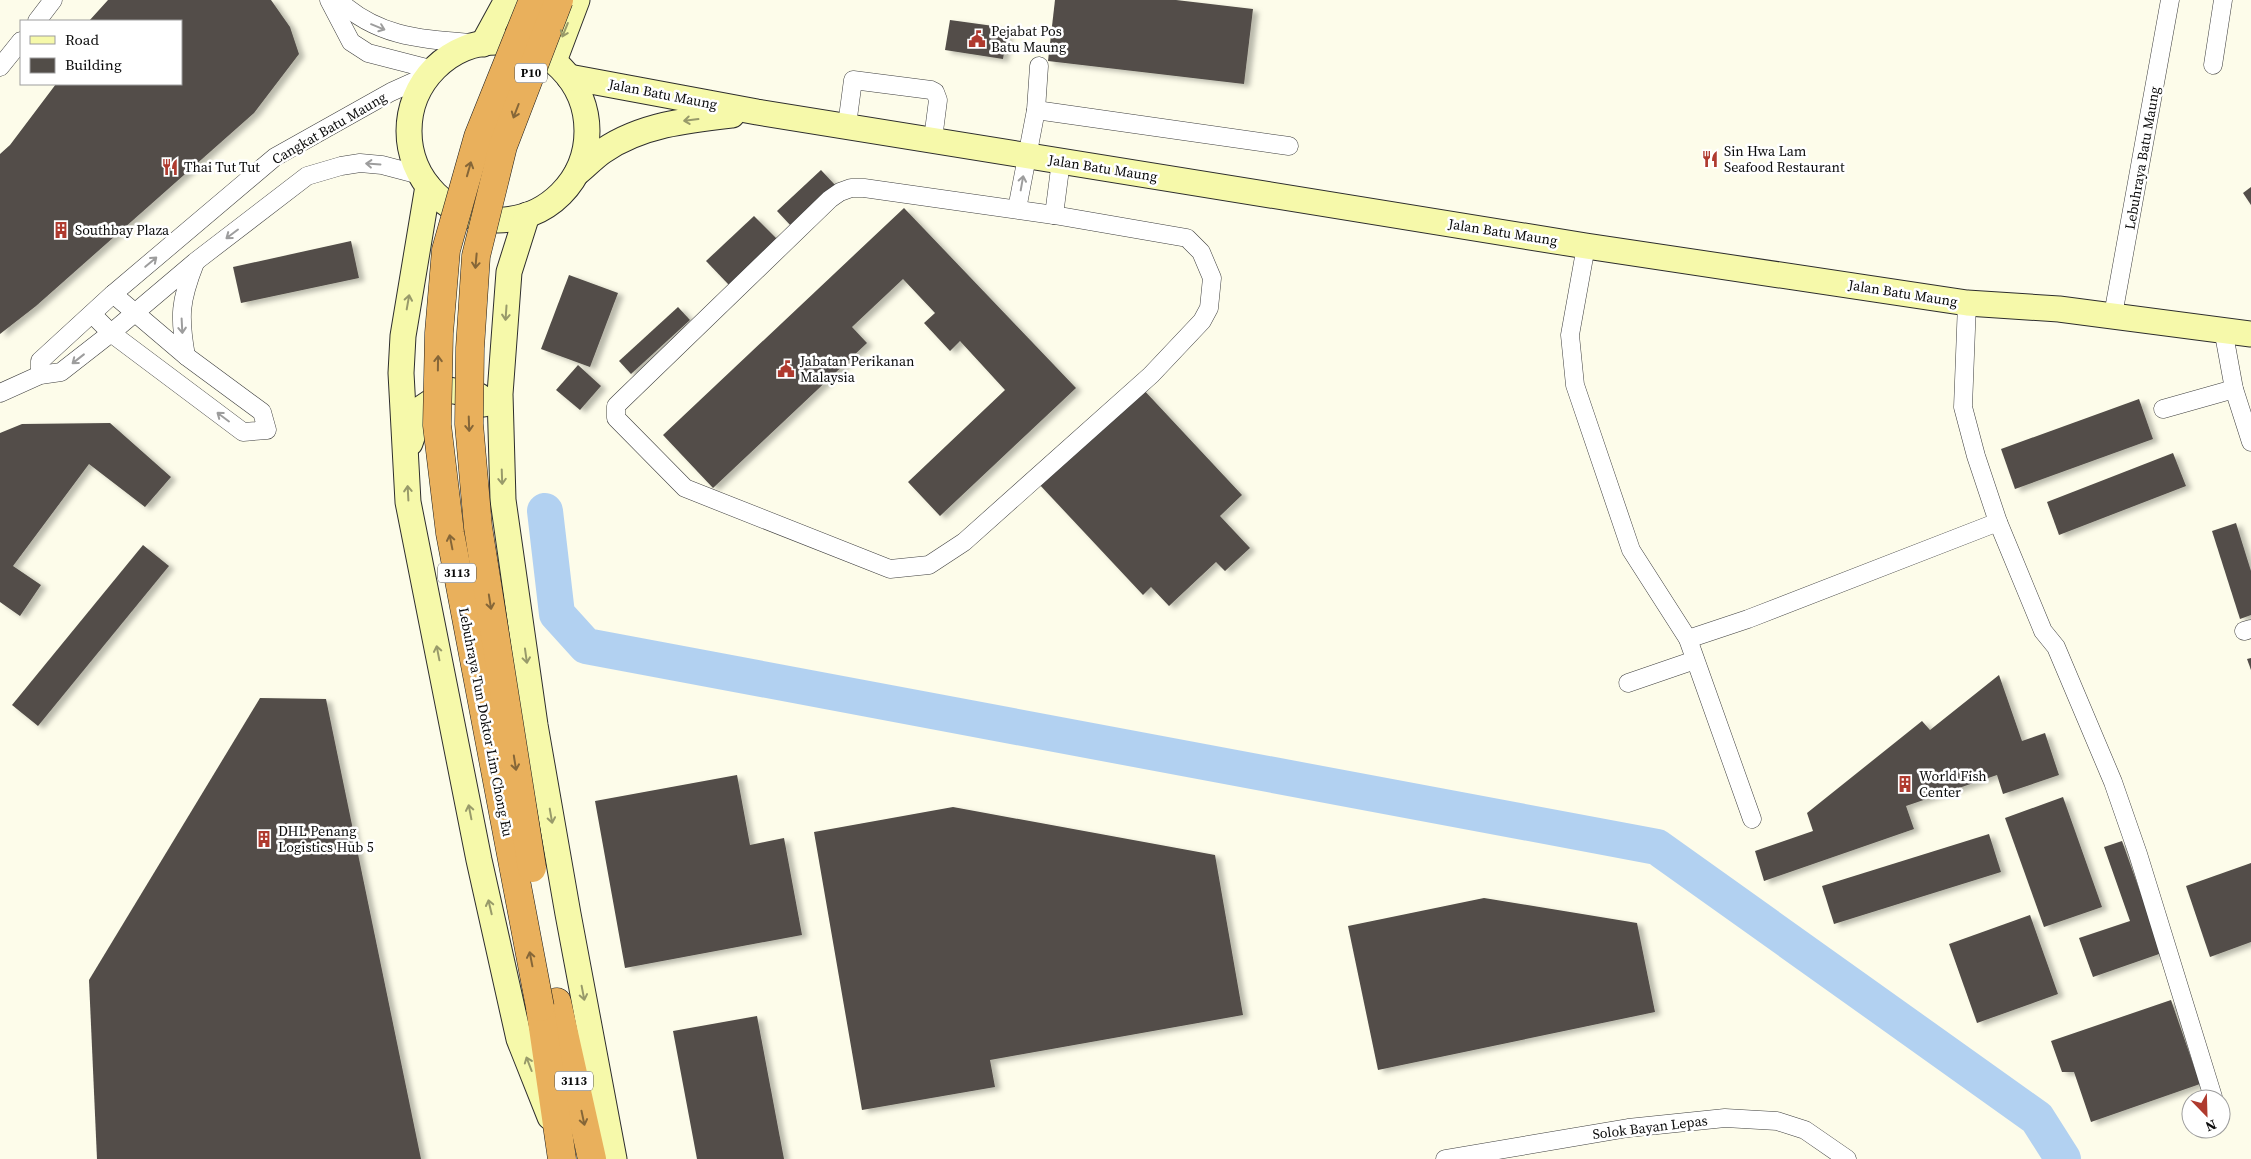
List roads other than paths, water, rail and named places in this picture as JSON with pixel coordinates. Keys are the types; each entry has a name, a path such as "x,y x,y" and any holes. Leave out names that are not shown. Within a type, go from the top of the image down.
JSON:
{"highway":[{"name":"P10","path":"491,142 533,0"},
{"name":"P10","path":"491,142 559,0"},
{"name":"Lebuhraya Tun Doktor Lim Chong Eu","path":"491,142 476,256 469,424 478,528 533,873 549,1005 560,1151"},
{"name":"Lebuhraya Tun Doktor Lim Chong Eu","path":"549,1005 592,1159"}],"main road":[{"path":"483,44 507,0"},
{"path":"562,69 577,0"},
{"path":"508,43 532,48 562,69 582,100 587,126 585,152 577,173 564,191 552,201 527,215 505,220 483,219 462,212 443,202 424,180 411,148 410,120 418,93 432,72 456,53 483,44 508,43"},
{"name":"Jalan Batu Maung","path":"562,69 757,112 1586,246 1968,303 2059,309 2251,334"},
{"name":"Jalan Batu Maung","path":"577,173 603,151 643,131 680,121 757,112"},
{"path":"424,180 402,336 401,373 408,502 479,860 519,1039 560,1151"},
{"path":"527,215 509,272 500,394 503,500 535,725 614,1159"},
{"path":"406,455 422,408 449,390 479,396 501,429"}],"street":[{"path":"38,20 53,0"},
{"path":"329,0 351,42 368,53 432,72"},
{"path":"338,0 359,17 395,34 417,39 483,44"},
{"name":"Lebuhraya Batu Maung","path":"2113,315 2170,0"},
{"path":"2213,65 2223,0"},
{"path":"0,68 20,42"},
{"path":"1017,210 1036,110 1039,66"},
{"name":"Cangkat Batu Maung","path":"40,375 40,361 114,294 275,157 391,92 432,72"},
{"path":"847,126 853,80 931,90 935,92 938,100 933,140"},
{"path":"1036,110 1289,146"},
{"path":"1054,215 1061,161"},
{"path":"0,393 40,375 61,372 112,333 134,312 195,262 308,176 341,166 360,163 382,165 424,180"},
{"path":"852,188 864,188 1054,215 1187,238 1201,252 1212,278 1209,308 1194,331 1151,375 964,542 929,565 890,570 685,488 616,418 616,406 830,199 840,192 852,188"},
{"path":"1586,246 1570,335 1575,385 1631,550 1688,639 1752,819"},
{"path":"186,356 180,325 184,292 195,262"},
{"path":"92,314 112,333 243,432 267,430 262,412 186,356 114,294"},
{"path":"1968,303 1963,407 1976,456 1998,522 2043,631 2056,647 2113,782 2138,854 2211,1089"},
{"path":"2223,329 2234,389 2251,442"},
{"path":"2163,409 2234,389"},
{"path":"1688,639 1748,619 1998,522"},
{"path":"1628,683 1695,660"},
{"name":"Solok Bayan Lepas","path":"1445,1159 1628,1128 1725,1118 1777,1121 1805,1130 1847,1159"}],"waterway":[{"path":"545,511 557,614 586,646 1657,847 2037,1118 2063,1159"}],"place":[{"name":"Pejabat Pos Batu Maung","path":"977,39"},
{"name":"Sin Hwa Lam Seafood Restaurant","path":"1710,159"},
{"name":"Thai Tut Tut","path":"170,167"},
{"name":"Southbay Plaza","path":"61,230"},
{"name":"Jabatan Perikanan Malaysia","path":"786,369"},
{"name":"World Fish Center","path":"1905,784"},
{"name":"DHL Penang Logistics Hub 5","path":"264,839"}]}
